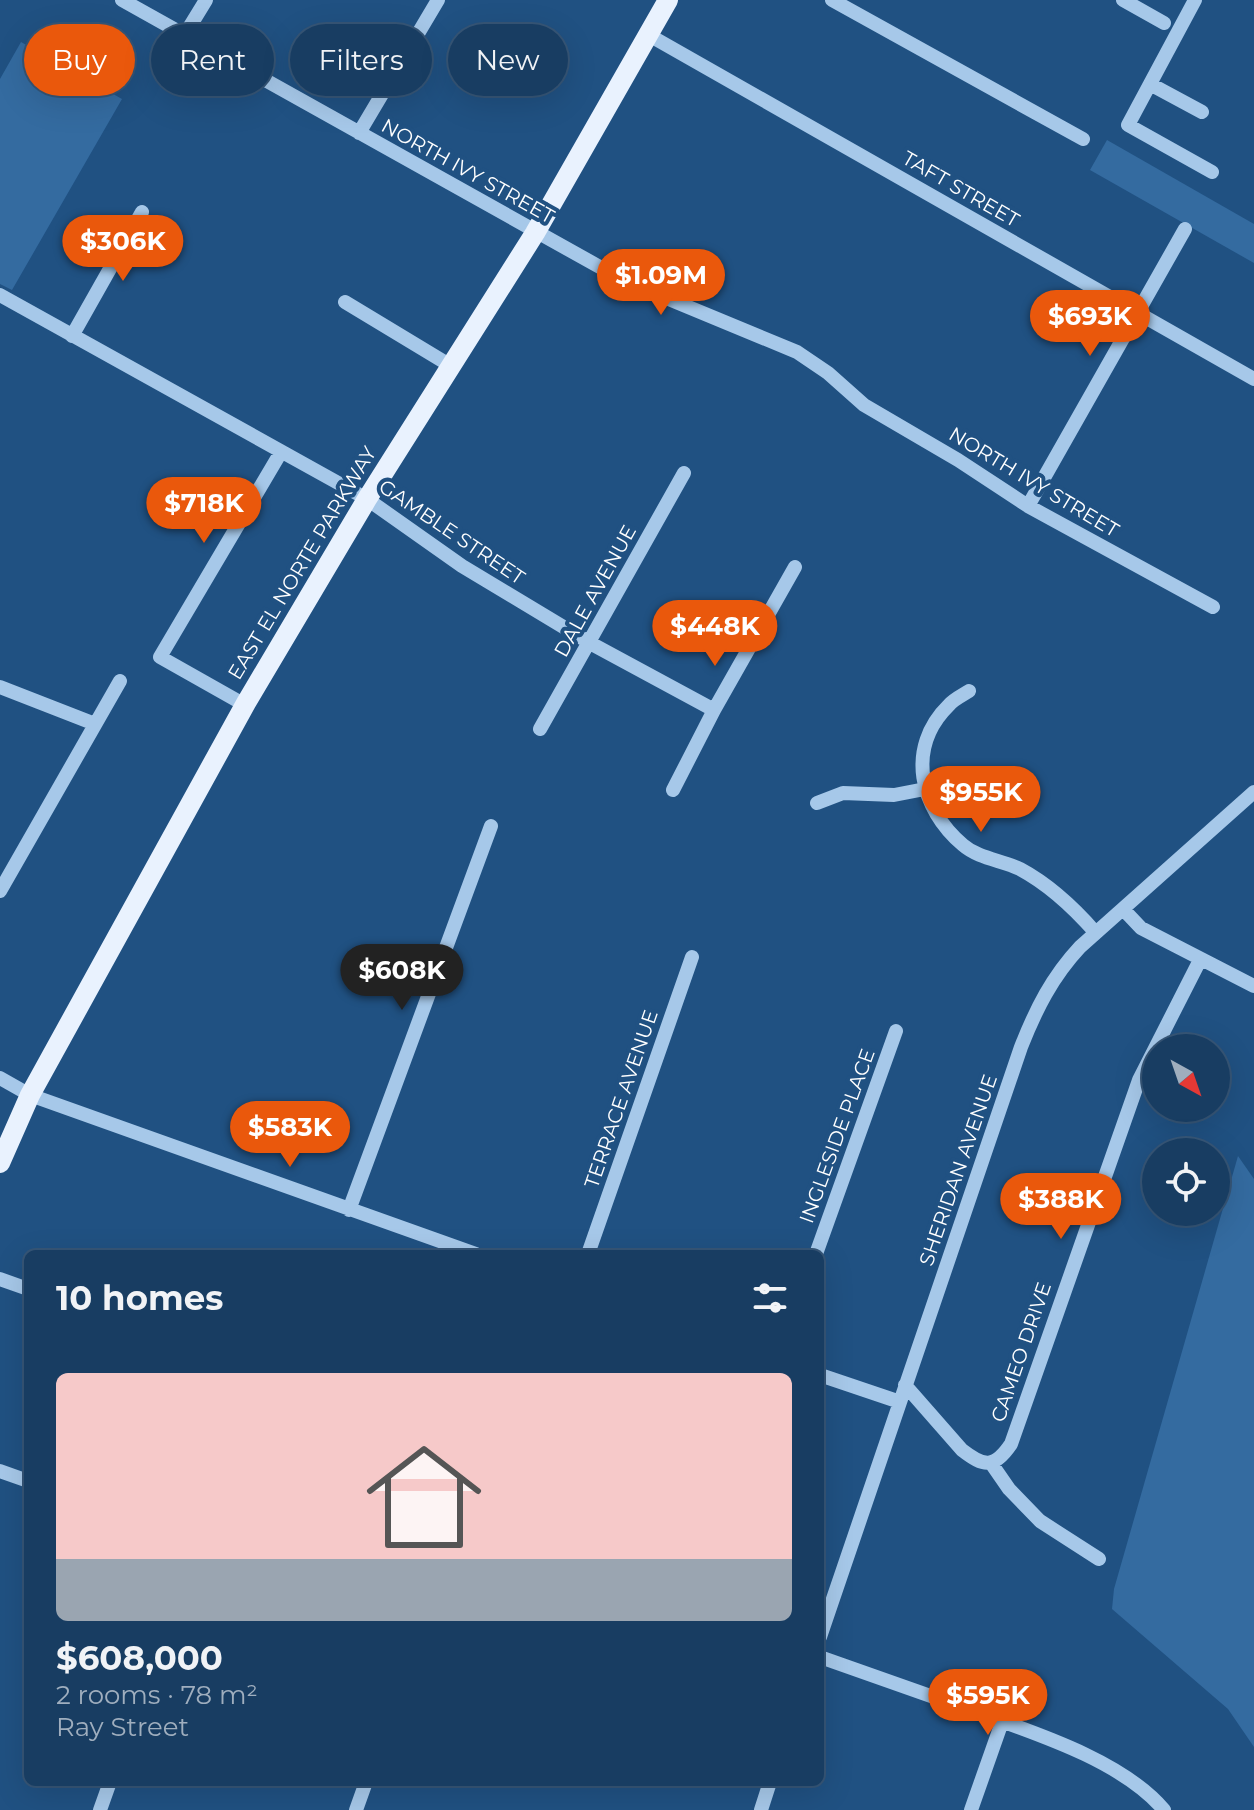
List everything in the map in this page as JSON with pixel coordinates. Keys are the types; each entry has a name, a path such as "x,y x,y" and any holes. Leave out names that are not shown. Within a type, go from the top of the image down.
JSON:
{"main road":[{"name":"EAST EL NORTE PARKWAY","path":"0,1163 30,1095 245,705 367,499 535,233 668,0"}],"street":[{"name":"NORTH IVY STREET","path":"122,0 163,24"},
{"path":"191,24 206,0"},
{"path":"359,133 438,0"},
{"path":"832,0 1083,139"},
{"path":"1123,0 1164,23"},
{"path":"1195,0 1128,125 1212,172"},
{"name":"TAFT STREET","path":"647,34 1254,379"},
{"path":"1150,84 1202,112"},
{"name":"NORTH IVY STREET","path":"274,86 623,280 797,352 828,373 864,405 958,460 1028,506 1213,607"},
{"path":"72,336 142,212"},
{"path":"1028,506 1185,229"},
{"name":"GAMBLE STREET","path":"0,295 367,499 462,566 590,643 714,710"},
{"path":"345,302 451,366"},
{"path":"245,705 160,657 281,452"},
{"name":"DALE AVENUE","path":"540,729 684,473"},
{"path":"673,790 714,710 795,567"},
{"path":"0,891 120,681"},
{"path":"0,687 95,724"},
{"path":"969,691 948,705 928,736 922,758 925,789 938,820 965,848 1018,868 1046,887 1095,932"},
{"path":"817,803 843,793 894,795 925,789"},
{"name":"SHERIDAN AVENUE","path":"824,1625 1032,1020 1057,973 1095,932 1254,792"},
{"path":"349,1210 491,826"},
{"path":"1123,909 1141,928 1254,986"},
{"name":"TERRACE AVENUE","path":"589,1250 692,957"},
{"name":"CAMEO DRIVE","path":"991,1463 1003,1455 1011,1444 1139,1080 1200,960"},
{"name":"INGLESIDE PLACE","path":"817,1250 896,1031"},
{"path":"0,1078 30,1095 460,1250"},
{"path":"0,1279 24,1288"},
{"path":"824,1376 900,1402"},
{"path":"905,1385 962,1450 981,1463 991,1463 1009,1489 1040,1521 1099,1559"},
{"path":"0,1471 24,1480"},
{"path":"824,1658 1068,1745 1115,1771 1164,1810"},
{"path":"971,1810 1002,1722"},
{"path":"100,1810 109,1786"},
{"path":"356,1810 365,1786"},
{"path":"761,1810 769,1786"}],"shaded area":[{"path":"21,42 24,44 24,96 117,96 122,99 12,290 0,284 0,79"},
{"path":"1107,140 1254,224 1254,263 1090,170"},
{"path":"1238,1156 1254,1179 1254,1747 1228,1709 1112,1609 1114,1589 1218,1226 1230,1226 1230,1184"}]}
